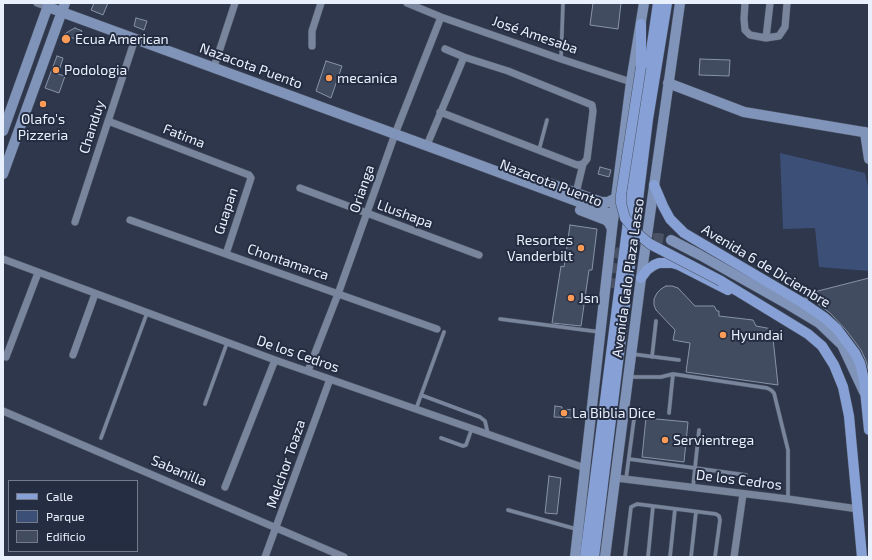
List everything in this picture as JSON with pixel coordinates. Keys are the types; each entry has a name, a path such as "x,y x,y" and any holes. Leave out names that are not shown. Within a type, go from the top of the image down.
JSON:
{"main road":[{"name":"Avenida Galo Plaza Lasso","path":"575,557 612,229 631,82 644,3"},
{"name":"Avenida Galo Plaza Lasso","path":"585,557 641,120 658,3"},
{"name":"Avenida Galo Plaza Lasso","path":"594,557 648,119 666,3"},
{"name":"Avenida Galo Plaza Lasso","path":"605,557 621,479 628,377 640,278 680,3"},
{"name":"Nazacota Puento","path":"49,5 63,8 135,39 606,212"},
{"path":"3,131 49,5"},
{"path":"3,174 63,8"},
{"path":"640,24 641,67 621,203 625,218 638,234 650,244 721,281 808,334 822,346 834,365 844,387 849,416 862,557"},
{"path":"668,83 744,112 867,133 869,158"},
{"name":"Nazacota Puento","path":"456,156 470,167 606,220 610,223 612,229"},
{"path":"456,156 474,156 601,202 608,202 616,198"},
{"name":"Avenida 6 de Diciembre","path":"654,185 670,219 684,233 803,303 825,318 837,329 848,342 860,364 864,380 869,430"},
{"name":"Avenida 6 de Diciembre","path":"671,240 727,270 819,323 842,345 866,396"},
{"path":"640,278 654,265 660,263 672,263 679,265 717,286 754,301"},
{"path":"593,403 611,288"}],"street":[{"name":"Nazacota Puento","path":"37,3 49,5"},
{"path":"214,67 235,3"},
{"path":"312,46 312,31 321,3"},
{"name":"José Amesaba","path":"407,3 561,59 631,82"},
{"path":"746,3 744,18 745,30 750,35 766,38 779,36 785,27 788,3"},
{"path":"766,38 770,3"},
{"name":"Orianga","path":"308,372 338,294 395,134 441,16"},
{"name":"Chanduy","path":"75,222 135,39"},
{"path":"445,49 464,57 508,71 592,105 593,111 587,159 583,164 576,193"},
{"path":"427,145 464,57"},
{"path":"440,112 577,165 583,164"},
{"name":"Fatima","path":"108,120 250,176"},
{"name":"Guapan","path":"226,254 250,176"},
{"name":"Llushapa","path":"300,188 367,214 479,254"},
{"name":"Chontamarca","path":"130,220 440,330"},
{"name":"De los Cedros","path":"3,259 308,372 586,468"},
{"path":"6,357 38,273"},
{"path":"73,355 95,294"},
{"path":"225,487 275,360"},
{"name":"Melchor Toaza","path":"265,557 277,528 330,379"},
{"name":"Sabanilla","path":"3,410 344,557"},
{"name":"De los Cedros","path":"621,479 858,509"},
{"path":"734,557 743,494"}],"lane":[{"path":"561,59 563,3"},
{"path":"539,150 547,120"},
{"path":"803,303 811,291"},
{"path":"101,438 148,313"},
{"path":"500,319 600,332"},
{"path":"652,357 656,321"},
{"path":"416,409 440,330"},
{"path":"205,404 227,342"},
{"path":"631,354 679,360"},
{"path":"628,377 661,377 673,374 767,388 774,393 788,450 788,499"},
{"path":"669,413 673,374"},
{"path":"421,395 480,417 485,421 489,434"},
{"path":"621,479 629,459 634,419"},
{"path":"441,438 463,446 466,445 472,428"},
{"path":"693,487 699,430"},
{"path":"629,459 746,475"},
{"path":"625,557 631,507 637,504 716,514 719,516 720,520 715,557"},
{"path":"648,557 653,506"},
{"path":"670,557 675,509"},
{"path":"508,510 578,530"},
{"path":"691,557 696,512"}],"green space":[{"path":"780,153 865,173 869,191 869,271 819,267 815,228 783,229"}],"building":[{"path":"94,3 108,3 103,15 91,10"},
{"path":"593,3 621,3 618,29 590,25"},
{"path":"136,18 147,21 144,30 134,26"},
{"path":"75,28 82,31 79,40 63,35 71,30"},
{"path":"57,56 63,58 58,74 65,76 59,93 45,88"},
{"path":"700,59 730,60 729,76 699,75"},
{"name":"mecanica","path":"326,61 342,66 331,98 316,91"},
{"path":"600,167 611,170 609,177 598,174"},
{"path":"570,225 597,229 592,270 589,270 581,326 552,323 561,266 564,267"},
{"path":"869,278 869,373 861,350 846,330 830,313 810,298 814,292"},
{"name":"Hyundai","path":"666,286 678,288 695,306 714,306 717,311 719,311 719,316 753,320 756,326 772,329 778,385 686,372 690,343 673,340 675,330 656,310 654,305 654,299 657,293"},
{"name":"La Biblia Dice","path":"555,406 562,407 562,409 574,410 574,418 554,417"},
{"name":"Servientrega","path":"646,418 688,422 684,462 642,457"},
{"path":"549,476 561,478 557,514 545,513"}],"tunnel":[{"path":"611,288 615,265 619,253 623,247 634,242 658,238 671,240"}],"place":[{"name":"Ecua American","path":"66,39"},
{"name":"Podologia","path":"56,70"},
{"name":"mecanica","path":"329,78"},
{"name":"Olafo's Pizzeria","path":"43,104"},
{"name":"Resortes Vanderbilt","path":"581,248"},
{"name":"Jsn","path":"571,298"},
{"name":"Hyundai","path":"723,335"},
{"name":"La Biblia Dice","path":"564,413"},
{"name":"Servientrega","path":"665,440"}]}
